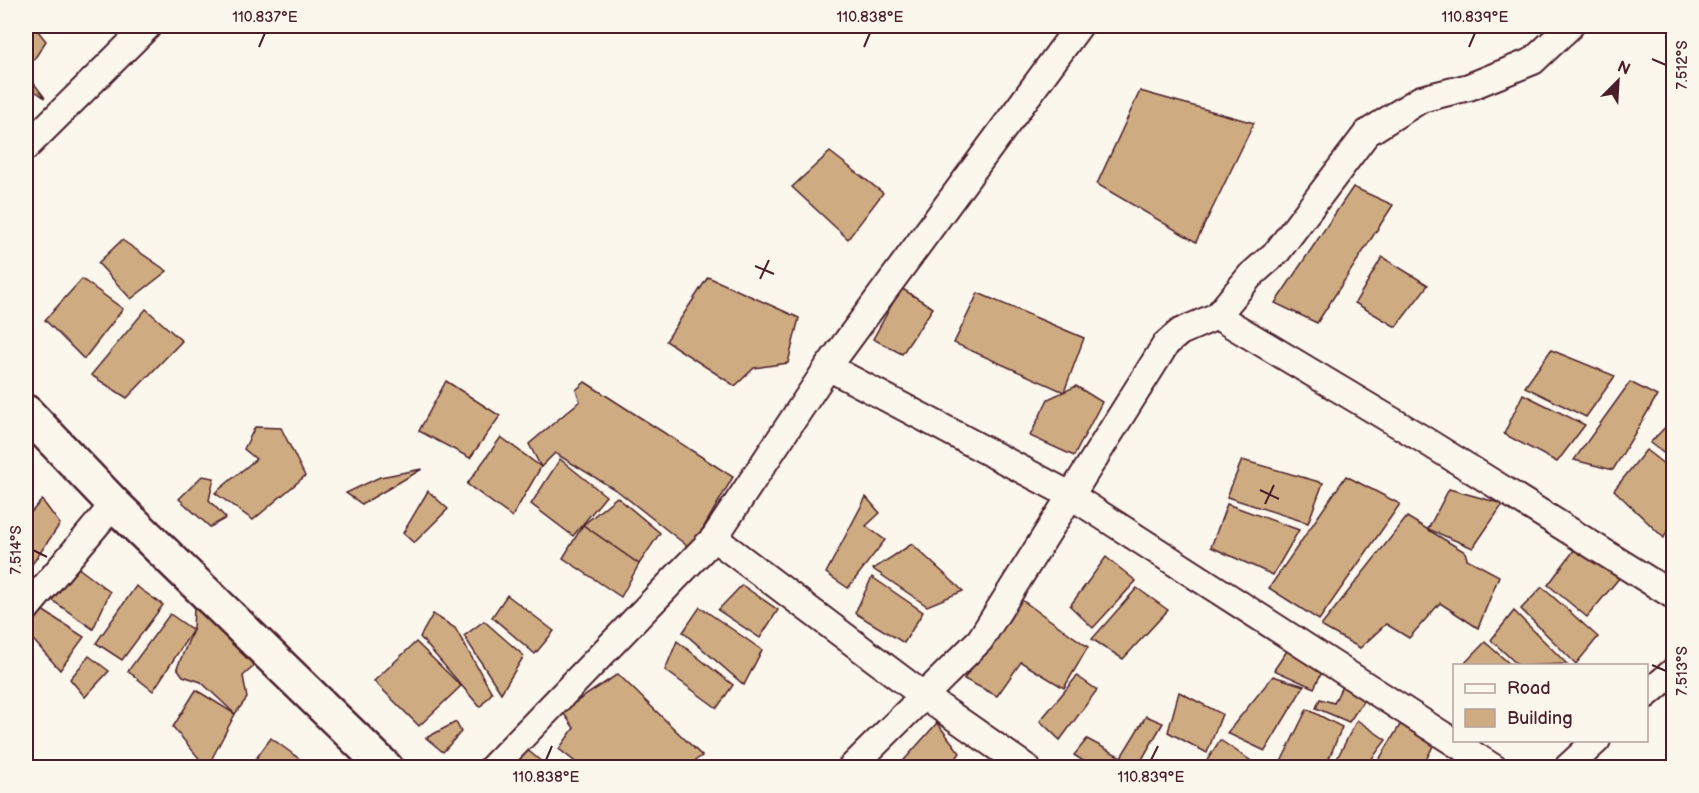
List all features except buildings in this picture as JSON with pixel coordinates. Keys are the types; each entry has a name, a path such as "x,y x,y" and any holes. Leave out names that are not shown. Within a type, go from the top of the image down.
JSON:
{"street":[{"path":"26,147 148,26"},
{"path":"492,768 714,538 828,367 1079,26"},
{"path":"851,768 980,640 1010,596 1070,495 1166,344 1180,332 1217,316 1250,276 1277,252 1367,133 1421,99 1469,87 1533,61 1570,26"},
{"path":"1217,316 1421,438 1674,596"},
{"path":"828,367 1070,495 1453,742"},
{"path":"26,412 114,504 386,768"},
{"path":"26,609 114,504"},
{"path":"714,538 924,696 1027,768"},
{"path":"1648,695 1674,671"},
{"path":"1454,742 1494,768"},
{"path":"1567,768 1596,742"}]}
